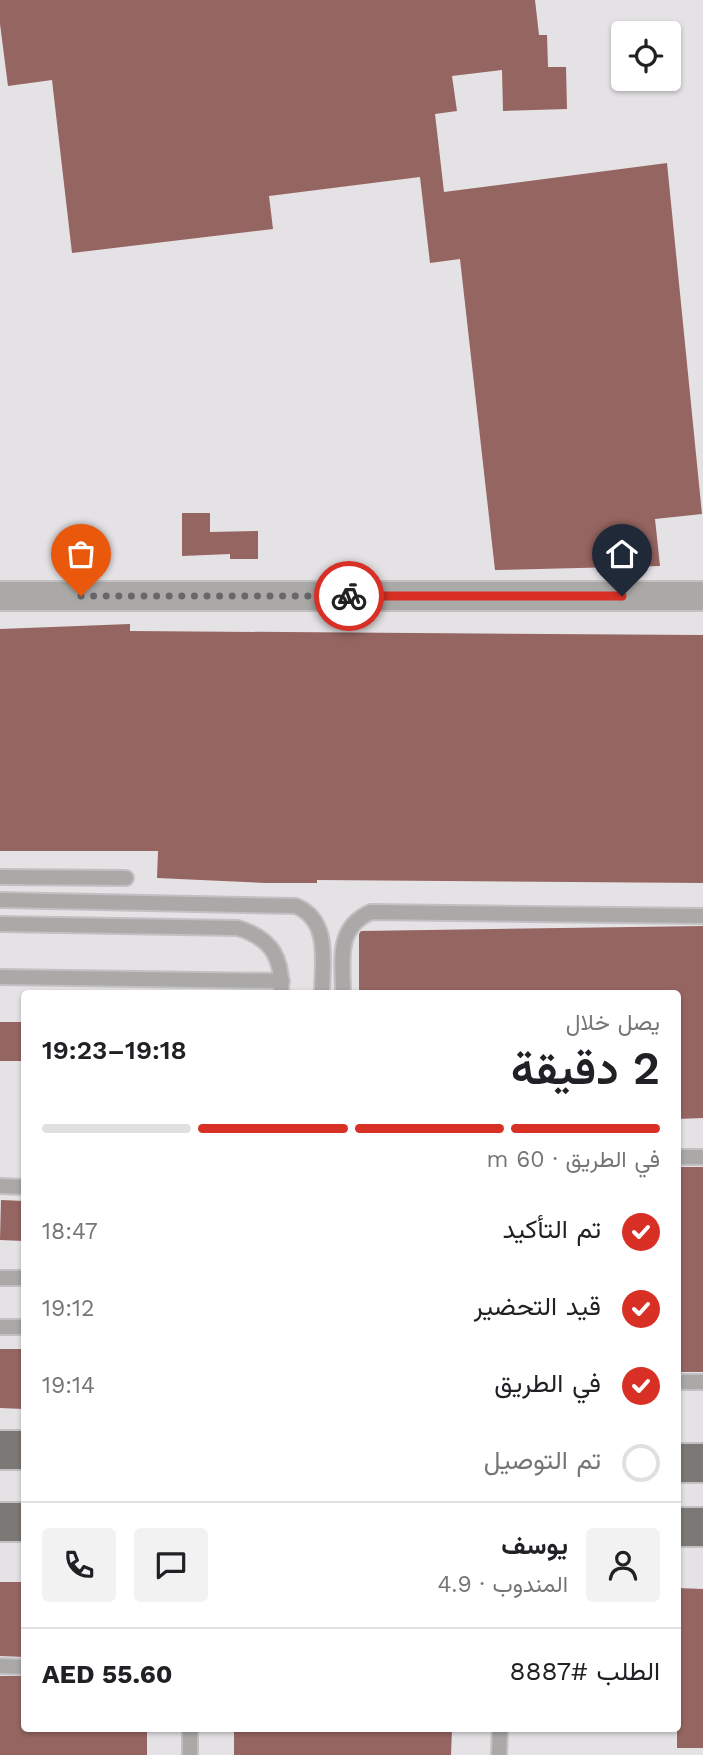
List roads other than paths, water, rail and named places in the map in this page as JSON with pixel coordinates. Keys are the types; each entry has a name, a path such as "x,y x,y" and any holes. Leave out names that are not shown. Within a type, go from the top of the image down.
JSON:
{"main road":[{"path":"0,1450 21,1450"},
{"path":"681,1463 703,1463"},
{"path":"0,1522 21,1522"},
{"path":"681,1527 703,1527"}],"street":[{"path":"0,596 703,596"}],"lane":[{"path":"0,877 126,878"},
{"path":"0,900 296,906 312,916 320,931 322,990"},
{"path":"343,990 345,937 359,917 371,912 703,916"},
{"path":"0,924 238,928 252,932 270,947 280,966 282,988 0,977"},
{"path":"681,1157 703,1157"},
{"path":"0,1186 21,1187"},
{"path":"0,1278 21,1278"},
{"path":"0,1327 21,1327"},
{"path":"681,1382 703,1382"},
{"path":"0,1667 21,1667"},
{"path":"190,1732 190,1755"},
{"path":"499,1754 500,1732"}]}
